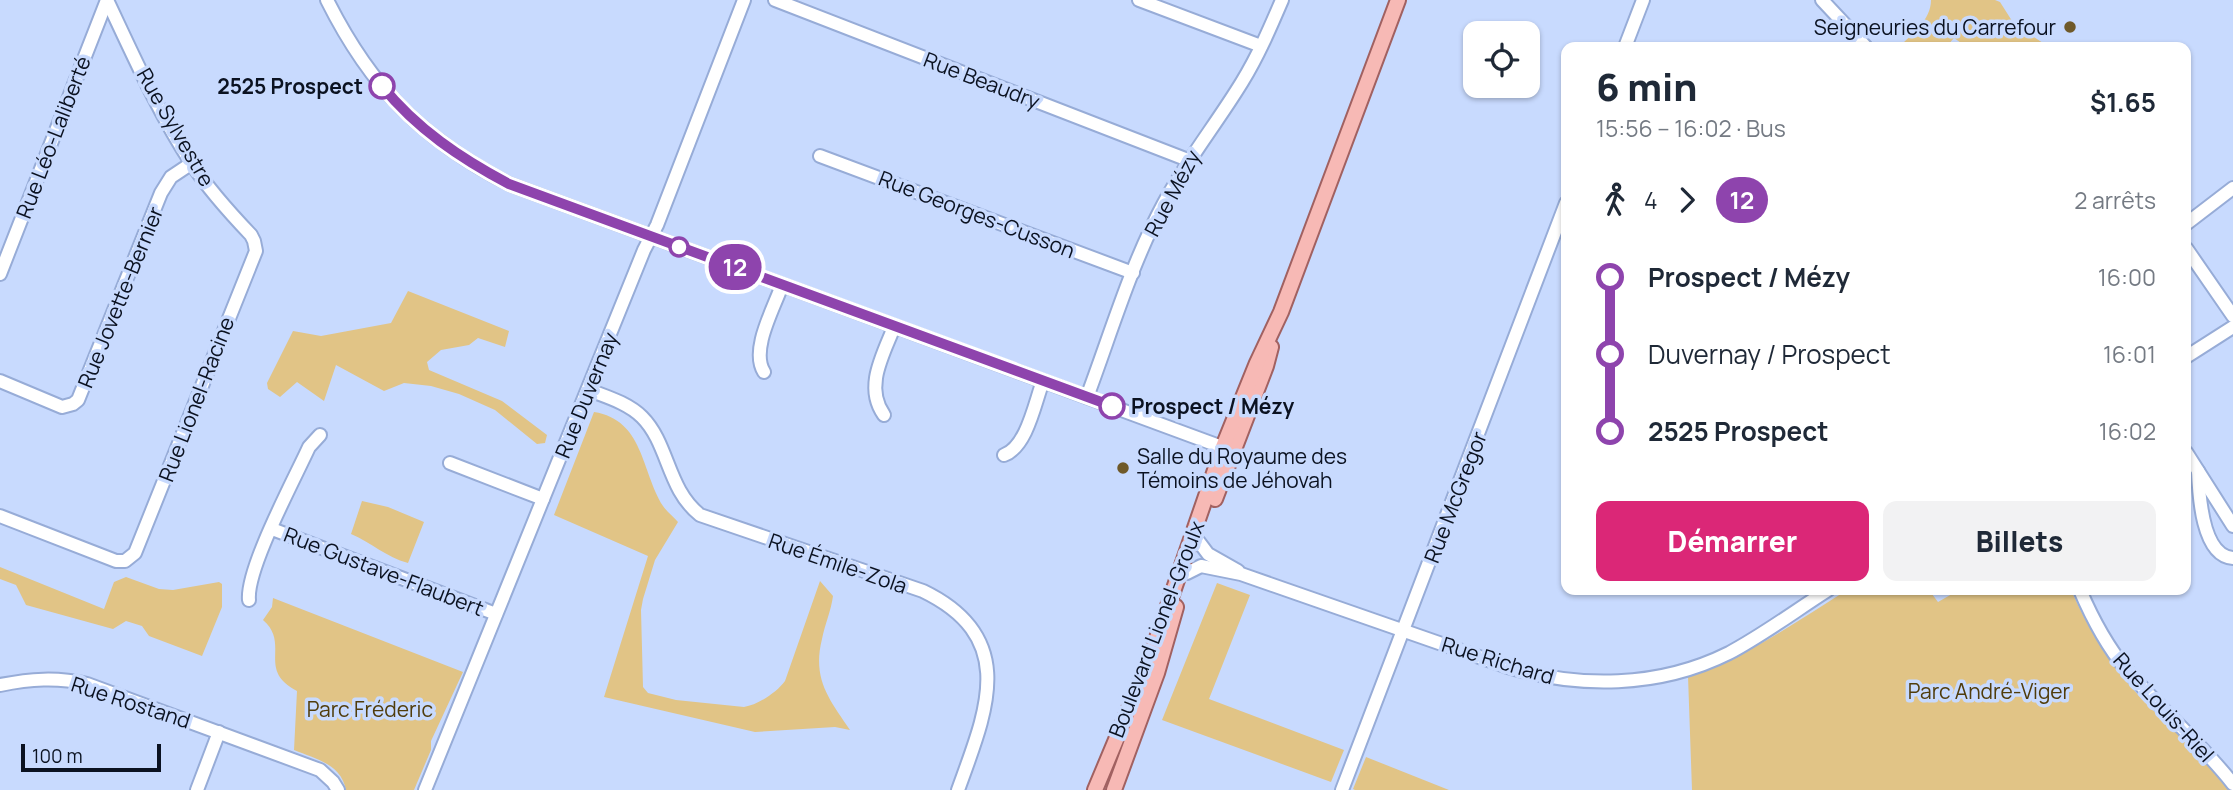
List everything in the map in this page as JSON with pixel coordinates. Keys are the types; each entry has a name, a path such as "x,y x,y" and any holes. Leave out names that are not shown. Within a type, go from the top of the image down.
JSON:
{"main road":[{"name":"Boulevard Lionel-Groulx","path":"1114,790 1151,692 1187,573 1257,363 1281,312 1398,0"},
{"name":"Boulevard Lionel-Groulx","path":"1095,790 1149,660 1228,449"}],"street":[{"name":"Rue Sylvestre","path":"107,0 165,116 192,163 212,191 251,235 256,245"},
{"name":"Rue Léo-Laliberté","path":"0,274 107,0"},
{"path":"327,0 352,46 382,86 414,121 446,147 517,187 1228,449"},
{"name":"Rue Duvernay","path":"425,790 589,390 744,0"},
{"name":"Rue Beaudry","path":"775,0 1188,160"},
{"path":"810,13 816,0"},
{"path":"1139,0 1261,47"},
{"name":"Rue Mézy","path":"1087,397 1133,273 1162,205 1188,160 1241,83 1282,0"},
{"path":"1627,42 1643,0"},
{"path":"1822,0 1861,42"},
{"name":"Rue Georges-Cusson","path":"820,156 1133,273"},
{"name":"Rue Jovette-Bernier","path":"0,382 62,407 78,400 161,193 171,177 192,163"},
{"path":"2191,220 2233,188"},
{"name":"Rue McGregor","path":"1342,790 1561,216"},
{"name":"Rue Lionel-Racine","path":"0,516 116,561 125,561 135,553 254,256 256,245"},
{"path":"2191,255 2233,316"},
{"path":"764,372 759,360 760,346 782,285"},
{"path":"884,415 876,401 874,384 894,327"},
{"path":"2191,354 2233,327"},
{"path":"1004,455 1020,443 1043,381"},
{"name":"Rue Émile-Zola","path":"589,390 624,404 644,419 652,430 680,493 700,515 923,592 952,608 963,618 984,655 988,683 982,723 957,790"},
{"path":"249,600 248,592 254,568 309,447 320,435"},
{"path":"2191,460 2233,526"},
{"path":"450,463 543,499"},
{"path":"2198,471 2201,506 2211,543 2221,555 2233,558"},
{"name":"Rue Gustave-Flaubert","path":"272,529 496,614"},
{"name":"Rue Richard","path":"1199,542 1208,554 1226,562 1241,574"},
{"name":"Rue Richard","path":"1187,573 1201,566 1241,574 1535,676 1587,682 1630,681 1671,674 1727,653 1820,595"},
{"name":"Rue Louis-Riel","path":"2082,595 2093,622 2125,668 2176,720 2233,785"},
{"name":"Rue Rostand","path":"0,685 34,679 72,681 320,769 338,790"},
{"name":"Rue Rostand","path":"197,790 219,732"}],"green space":[{"path":"1931,0 1995,0 2000,2 2014,24 2041,42 1960,42 1954,38 1950,42 1904,42 1924,20"},
{"path":"408,291 509,331 505,347 478,338 469,345 441,350 427,362 429,370 502,401 547,435 545,443 537,444 495,410 459,394 431,386 404,383 384,391 336,365 324,401 297,382 280,397 268,389 267,383 293,331 321,336 391,323"},
{"path":"594,412 623,425 632,436 663,506 678,522 655,560 643,599 643,687 648,693 676,700 744,707 767,697 785,681 820,581 833,596 819,653 821,677 829,698 850,730 835,727 755,732 604,697 648,556 554,515"},
{"path":"362,501 388,507 424,522 408,563 351,534"},
{"path":"0,567 104,609 114,582 126,577 159,589 173,590 219,582 222,584 222,607 202,656 149,636 142,626 126,621 113,629 26,605 16,585 0,579"},
{"path":"1217,583 1250,595 1209,699 1344,750 1331,782 1162,720"},
{"name":"Parc André-Viger","path":"1839,595 1933,595 1938,602 1950,595 2074,595 2094,635 2122,676 2156,713 2212,766 2232,790 1692,790 1688,676 1731,659"},
{"name":"Parc Fréderic","path":"273,598 463,672 431,741 431,750 414,790 346,790 339,774 333,768 294,750 297,691 278,674 274,638 271,629 263,620 272,607"},
{"path":"1366,757 1449,790 1355,790 1353,789"}],"bus line":[{"name":"12","path":"382,86 414,121 446,147 509,184 1112,406"}],"place":[{"name":"Seigneuries du Carrefour","path":"2070,27"},
{"name":"2525 Prospect","path":"382,86"},
{"name":"Prospect / Mézy","path":"1112,406"},
{"name":"Salle du Royaume des Témoins de Jéhovah","path":"1123,468"}]}
